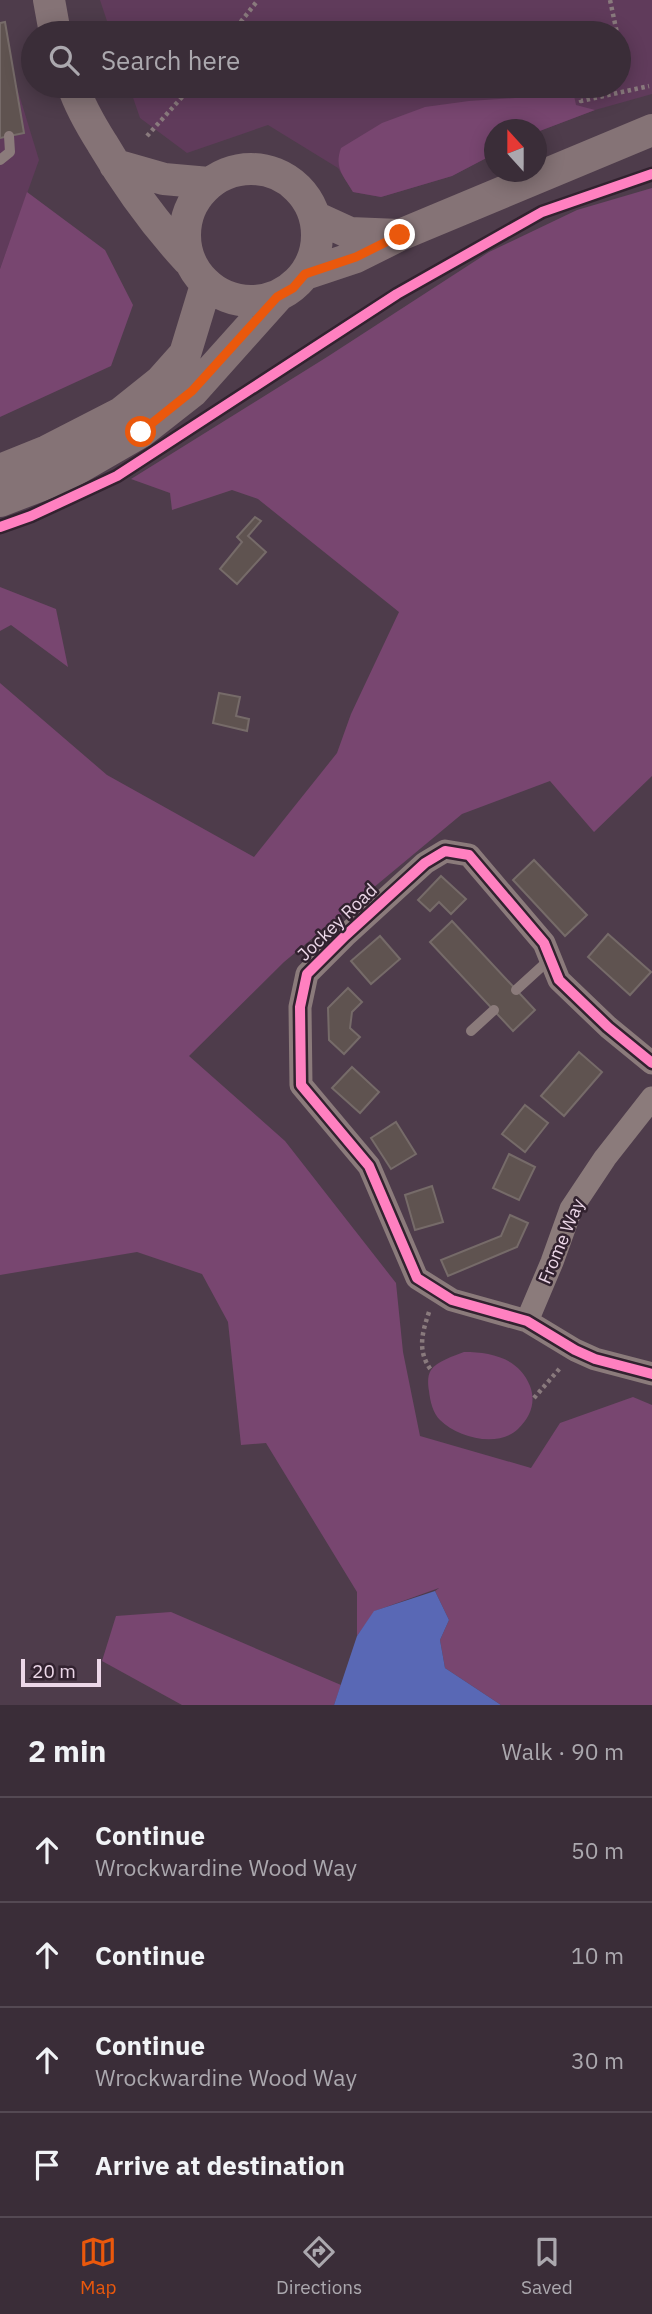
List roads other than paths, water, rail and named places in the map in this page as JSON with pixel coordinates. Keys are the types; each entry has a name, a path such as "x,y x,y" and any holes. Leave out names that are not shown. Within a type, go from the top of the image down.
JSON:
{"main road":[{"path":"49,0 53,21"},
{"path":"0,470 47,451 121,413 161,381 185,354 197,273 184,232 191,205 209,183 239,170 270,171 284,177 297,187 311,206 318,237 314,257 293,288 277,297 252,302 228,298 197,273 154,223 115,165 77,98"},
{"path":"305,274 356,257 400,235 652,130"},
{"path":"115,165 164,179 209,183"},
{"path":"315,218 350,233 400,235"},
{"path":"0,501 63,477 141,432 192,391 277,297"}],"street":[{"name":"Jockey Road","path":"652,1063 608,1027 559,980 544,943 469,855 445,851 425,863 307,974 300,1007 301,1085 369,1166 416,1278 452,1300 527,1321 595,1359 652,1374"},
{"name":"Frome Way","path":"527,1321 571,1209 605,1158 652,1098"}],"lane":[{"path":"0,160 10,152 9,136"},
{"path":"516,990 550,959"},
{"path":"471,1031 494,1010"}],"water":[{"path":"435,1591 449,1620 440,1640 445,1668 501,1705 334,1705 357,1636 374,1611"}]}
